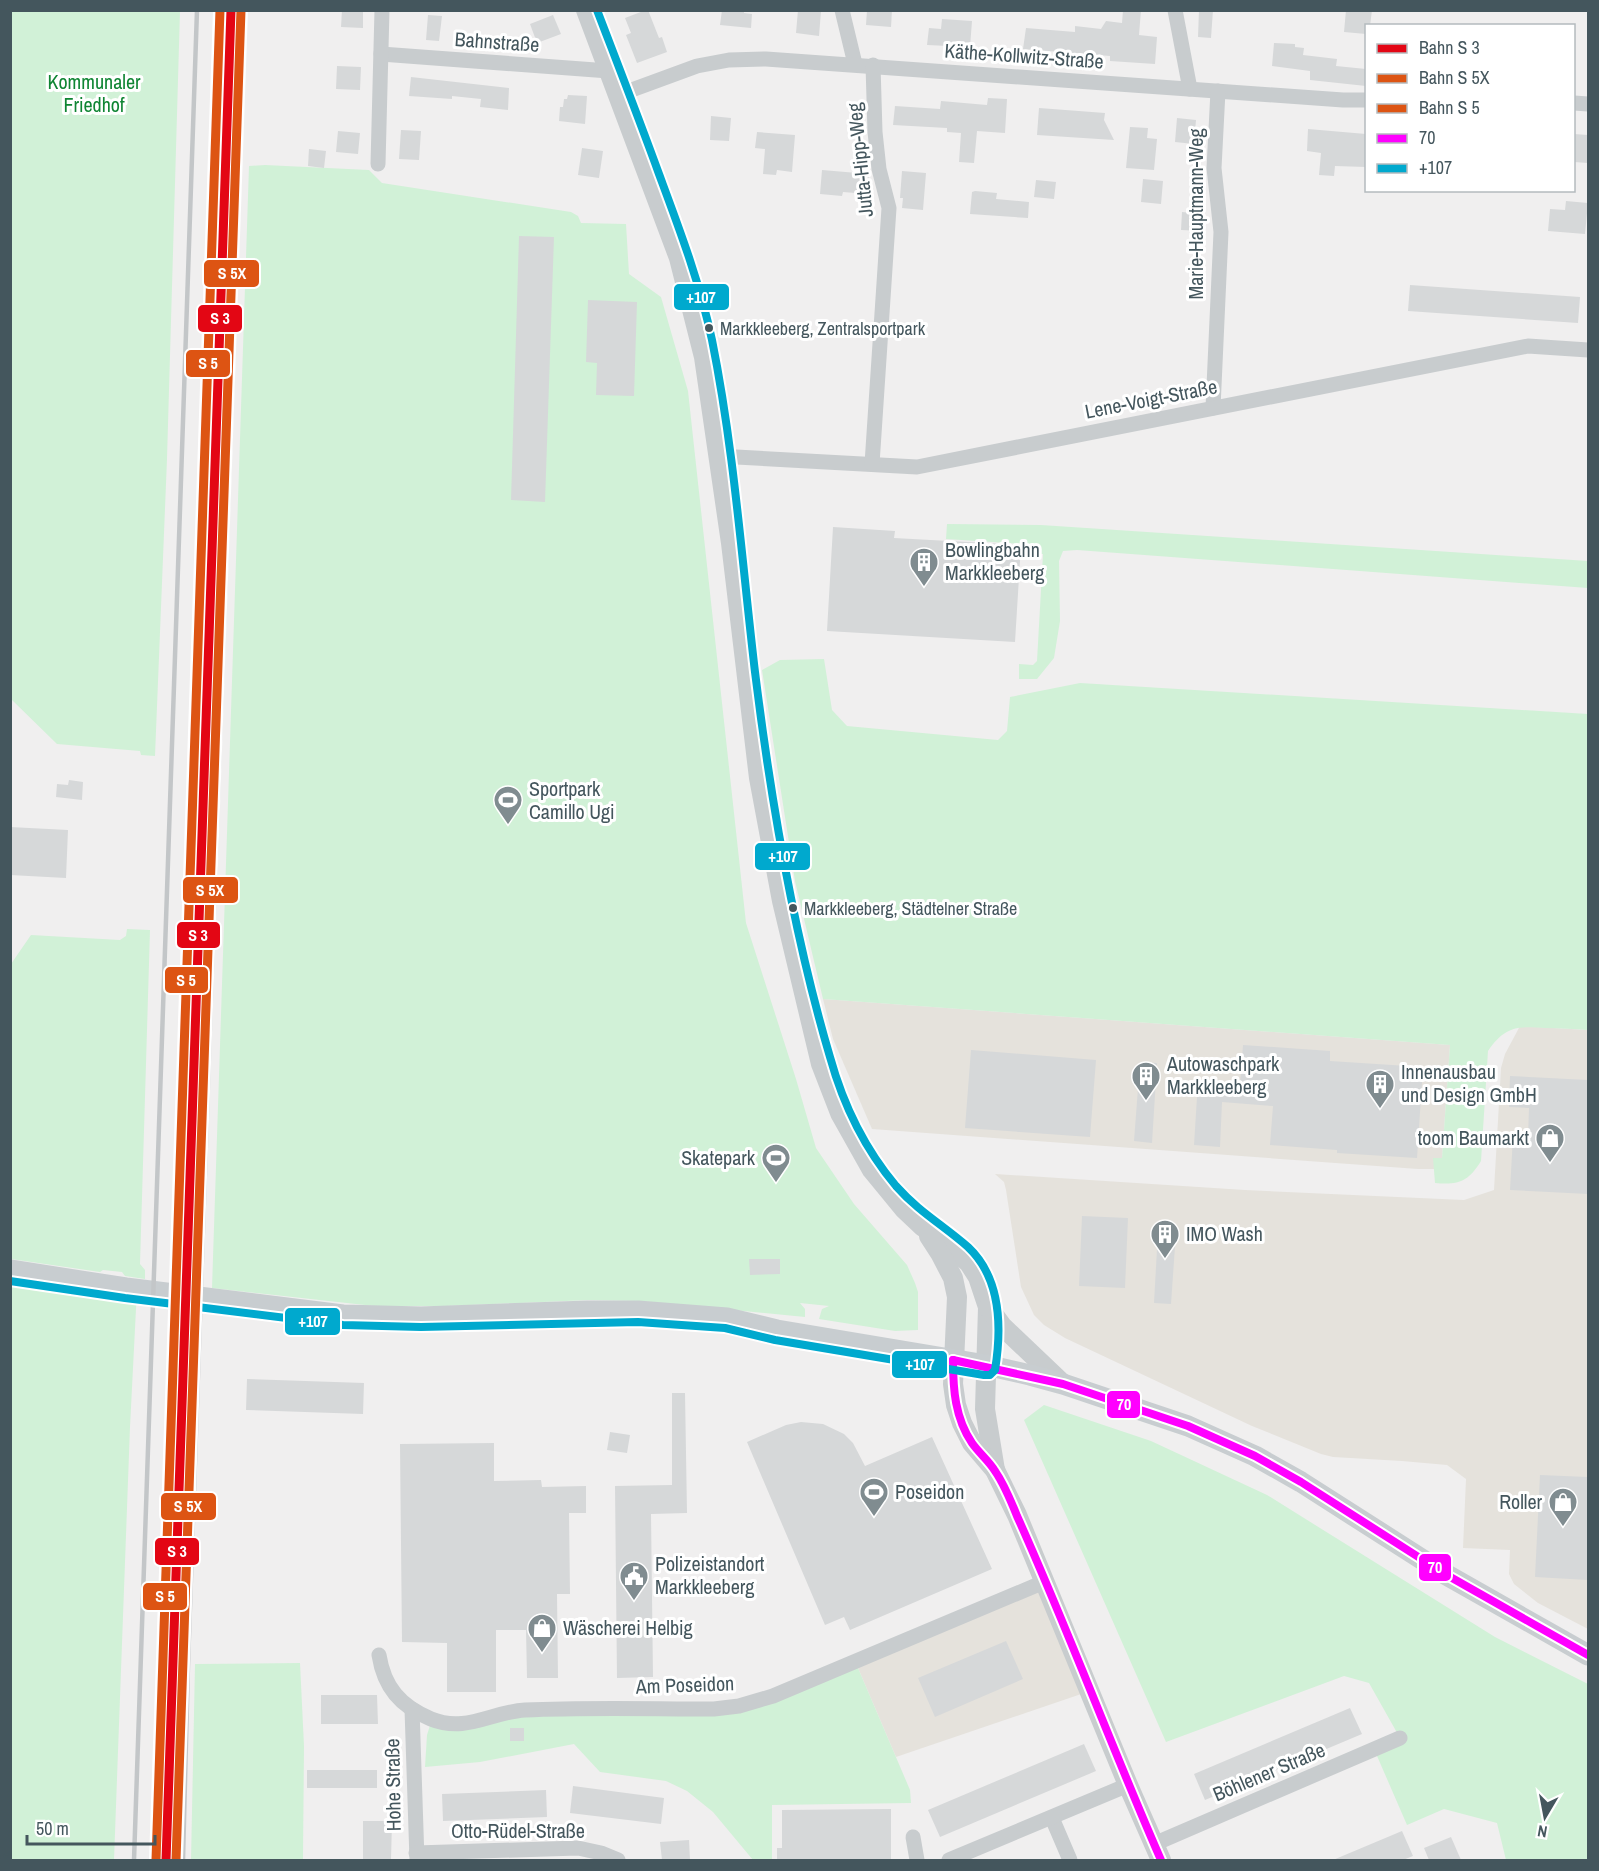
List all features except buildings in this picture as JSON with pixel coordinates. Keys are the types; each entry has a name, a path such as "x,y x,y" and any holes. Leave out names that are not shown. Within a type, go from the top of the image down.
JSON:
{"main road":[{"path":"10,1270 126,1288 343,1315 421,1317 638,1311 727,1318 777,1330 986,1365 1063,1384 1188,1426 1255,1456 1301,1482 1473,1591 1588,1655"}],"street":[{"path":"378,164 382,10"},
{"path":"586,10 679,258 704,357 731,543 759,778 782,901 821,1064 840,1113 866,1161 886,1189 922,1226 953,1278 957,1311 952,1384 962,1423 972,1443 995,1470 1017,1515 1128,1785 1158,1852"},
{"path":"842,10 855,64"},
{"path":"1175,10 1190,89"},
{"name":"Bahnstraße","path":"381,54 609,71"},
{"name":"Käthe-Kollwitz-Straße","path":"618,95 698,66 729,60 766,59 1365,100"},
{"name":"Jutta-Hipp-Weg","path":"872,465 890,208 878,160 873,65"},
{"name":"Marie-Hauptmann-Weg","path":"1213,408 1221,232 1214,168 1218,91"},
{"name":"Lene-Voigt-Straße","path":"718,456 917,467 1528,346 1588,350"},
{"path":"922,1226 950,1245 969,1263 978,1276 988,1307 1002,1326 1063,1384"},
{"path":"988,1307 985,1409 995,1470"},
{"name":"Am Poseidon","path":"379,1655 381,1670 388,1686 399,1699 412,1709 432,1719 465,1725 521,1711 592,1708 714,1709 739,1706 773,1696 1044,1582"},
{"name":"Hohe Straße","path":"412,1709 417,1857"},
{"name":"Böhlener Straße","path":"1158,1852 1400,1738"},
{"path":"949,1860 1128,1785"},
{"path":"1052,1818 1070,1860"},
{"path":"913,1837 917,1860"},
{"name":"Otto-Rüdel-Straße","path":"417,1857 578,1848 601,1853 618,1860"}],"shaded area":[{"path":"823,999 1450,1045 1442,1158 1435,1169 1418,1169 872,1129 833,1039"},
{"path":"1520,1026 1588,1030 1588,1629 1538,1603 1514,1584 1509,1574 1510,1550 1463,1548 1466,1479 1447,1465 1333,1457 1321,1454 1252,1426 1065,1338 1044,1325 1034,1315 1021,1287 1006,1190 1004,1182 995,1174 1245,1190 1464,1200 1494,1190 1501,1068 1505,1054"},
{"path":"1044,1582 1090,1691 896,1757 855,1661"}],"green space":[{"name":"Kommunaler Friedhof","path":"11,10 180,11 167,459 155,756 141,755 140,751 57,744 11,699"},
{"name":"Sportpark Camillo Ugi","path":"249,166 369,170 382,183 571,212 578,216 581,223 626,224 629,274 661,297 688,391 746,923 816,1148 854,1204 907,1265 918,1292 918,1330 895,1331 819,1319 822,1309 829,1306 800,1303 805,1309 805,1317 641,1301 589,1300 446,1306 374,1306 212,1288"},
{"path":"947,524 1041,525 1588,561 1588,588 1077,550 1063,551 1059,561 1060,621 1054,658 1037,679 1019,679 1019,664 1033,665 1037,661 1043,554 1022,554 1022,544 946,539"},
{"path":"824,659 832,710 847,726 998,740 1007,731 1010,697 1080,683 1588,714 1588,1030 1520,1028 1506,1032 1494,1043 1488,1051 1481,1161 1472,1174 1462,1181 1435,1183 1433,1158 1442,1158 1450,1045 823,999 795,881 762,670 780,660"},
{"path":"127,929 150,930 140,1264 145,1270 145,1279 125,1276 122,1272 103,1270 100,1272 11,1259 11,964 31,935 120,940 126,936"},
{"path":"10,1270 137,1289 114,1860 11,1860"},
{"path":"1044,1405 1151,1441 1267,1495 1495,1637 1588,1684 1588,1860 1506,1860 1497,1823 1444,1809 1407,1825 1374,1749 1400,1738 1369,1683 1344,1676 1166,1742 1024,1420"},
{"path":"855,1661 910,1790 911,1803 772,1805 772,1860 753,1860 713,1812 687,1791 666,1781 600,1772 574,1744 480,1762 425,1767 427,1735 432,1719 521,1711 714,1709"},
{"path":"300,1663 304,1746 303,1860 191,1860 195,1664"}],"railway":[{"path":"134,1860 197,10"},
{"path":"183,1860 245,10"}],"transit line":[{"path":"156,1860 220,10"},
{"path":"166,1860 231,10"},
{"path":"176,1860 241,10"},
{"name":"+107","path":"10,1281 343,1325 421,1327 638,1322 725,1328 775,1340 984,1375 990,1375 995,1370 998,1320 993,1288 987,1273 979,1259 968,1247 913,1203 896,1186 874,1157 848,1109 830,1057 794,915 776,818 755,672 732,464 712,340 681,235 597,10"},
{"name":"70","path":"953,1360 1063,1384 1188,1426 1255,1456 1301,1482 1445,1574 1588,1655"},
{"name":"70","path":"953,1360 955,1392 962,1424 972,1443 993,1467 1007,1493 1161,1860"}],"place":[{"name":"Markkleeberg, Zentralsportpark","path":"709,328"},
{"name":"Bowlingbahn Markkleeberg","path":"924,588"},
{"name":"Sportpark Camillo Ugi","path":"508,826"},
{"name":"Markkleeberg, Städtelner Straße","path":"793,908"},
{"name":"Autowaschpark Markkleeberg","path":"1146,1102"},
{"name":"Innenausbau und Design GmbH","path":"1380,1110"},
{"name":"toom Baumarkt","path":"1550,1164"},
{"name":"Skatepark","path":"776,1184"},
{"name":"IMO Wash","path":"1165,1260"},
{"name":"Poseidon","path":"874,1518"},
{"name":"Roller","path":"1563,1528"},
{"name":"Polizeistandort Markkleeberg","path":"634,1602"},
{"name":"Wäscherei Helbig","path":"542,1654"}]}
